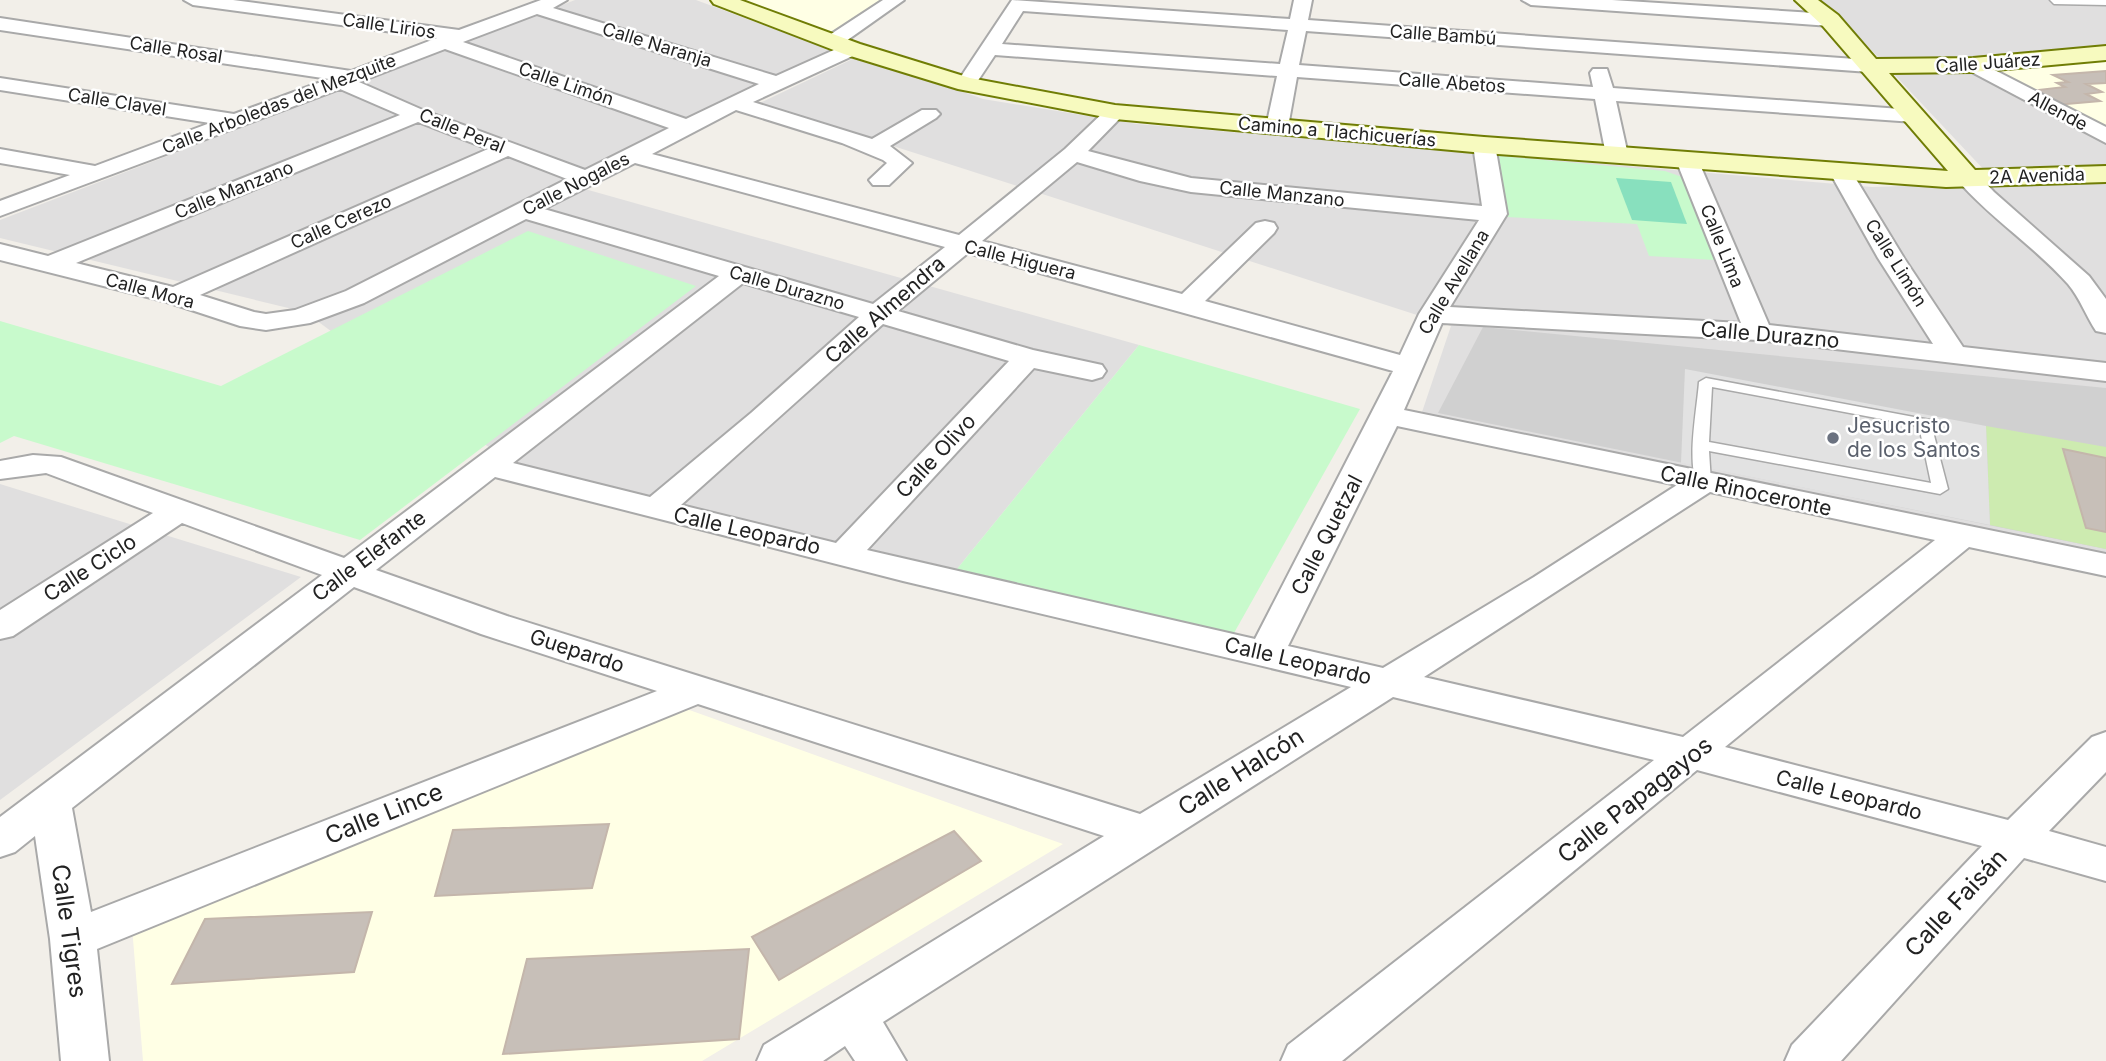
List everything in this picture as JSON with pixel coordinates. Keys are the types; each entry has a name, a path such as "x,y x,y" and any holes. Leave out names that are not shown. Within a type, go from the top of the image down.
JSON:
{"street":[{"name":"Calle Lirios","path":"193,0 453,39"},
{"name":"Calle Arboledas del Mezquite","path":"0,209 558,0"},
{"name":"Camino a Tlachicuerías","path":"721,0 842,46 967,84 1115,112 1484,145 1968,178"},
{"name":"Calle Nogales","path":"300,317 355,297 585,178 777,83 842,46 895,0"},
{"path":"1277,127 1303,0"},
{"path":"1531,0 1830,20"},
{"path":"1805,0 1830,20 1983,197 2061,260 2085,288 2106,326"},
{"path":"967,84 1019,2"},
{"name":"Calle Bambú","path":"1019,2 1869,66"},
{"path":"1581,2 1594,46 1618,155"},
{"name":"Calle Naranja","path":"536,8 777,83"},
{"name":"Calle Rosal","path":"0,24 346,79"},
{"name":"Calle Limón","path":"453,39 687,127"},
{"name":"Calle Abetos","path":"990,49 1914,116"},
{"name":"Calle Juárez","path":"1869,66 1973,65 2106,54"},
{"name":"Allende","path":"1973,65 2106,136"},
{"name":"Calle Peral","path":"346,79 418,114 585,178"},
{"name":"Calle Clavel","path":"0,84 235,121"},
{"path":"734,103 873,147 898,159 901,163 881,180"},
{"name":"Calle Almendra","path":"656,509 762,419 877,315 1073,154 1115,112"},
{"name":"Calle Manzano","path":"50,265 418,114"},
{"path":"873,147 929,114"},
{"name":"Calle Avellana","path":"1387,415 1432,313 1495,214 1484,145"},
{"name":"Calle Cerezo","path":"176,296 506,149"},
{"name":"Calle Manzano","path":"1073,154 1148,176 1191,185 1495,214"},
{"name":"Calle Higuera","path":"632,155 1408,366"},
{"path":"0,156 96,173"},
{"name":"Calle Lima","path":"1687,160 1758,332"},
{"name":"Calle Limón","path":"1840,171 1891,258 1954,354"},
{"name":"2A Avenida","path":"1968,178 2106,174"},
{"name":"Calle Durazno","path":"524,211 1028,358 1092,371"},
{"path":"1187,304 1265,228"},
{"name":"Calle Mora","path":"0,252 176,296 250,320 300,317"},
{"name":"Calle Elefante","path":"0,840 738,274"},
{"name":"Calle Durazno","path":"1432,313 1758,332 2106,372"},
{"name":"Calle Olivo","path":"845,554 1028,358"},
{"name":"Calle Rinoceronte","path":"1387,415 1702,464 1962,536 2106,565"},
{"name":"Calle Quetzal","path":"1266,654 1387,415"},
{"name":"Guepardo","path":"7,468 50,464 346,573 696,690 1144,832"},
{"name":"Calle Halcón","path":"780,1061 1144,832 1546,585 1702,464"},
{"name":"Calle Leopardo","path":"489,466 656,509 1692,755 2016,838 2106,864"},
{"name":"Calle Ciclo","path":"0,627 180,510"},
{"name":"Calle Papagayos","path":"1305,1061 1692,755 1962,536"},
{"name":"Calle Lince","path":"73,939 696,690"},
{"name":"Calle Faisán","path":"1809,1061 2016,838 2106,747"},
{"name":"Calle Tigres","path":"50,802 73,939 85,1061"},
{"path":"852,1016 882,1061"}],"lane":[{"path":"2054,1 2106,2"},
{"path":"1706,382 1925,423 1940,489 1859,475 1702,464 1706,382"}],"shaded area":[{"path":"575,0 696,0 834,51 560,182 1139,345 957,569 517,468 305,312 0,238 0,220"},
{"path":"741,0 881,0 831,33"},
{"path":"1815,0 2106,0 2106,168 1987,173 1844,21"},
{"path":"861,55 983,99 1137,124 1872,187 2106,180 2106,565 1420,418 1451,326 760,103"},
{"path":"2106,61 2106,132 1989,69"},
{"name":"Jesucristo de los Santos","path":"1483,327 2106,388 2106,549 1438,413"},
{"path":"1685,369 1986,426 1990,525 1681,463"},
{"path":"0,484 301,577 0,800"},
{"path":"681,707 1063,844 702,1061 143,1061 132,927"}],"green space":[{"path":"1499,156 1665,171 1682,177 1715,260 1649,256 1637,224 1507,217"},
{"path":"1616,178 1671,182 1687,224 1632,220"},
{"path":"528,231 696,286 360,540 14,436 0,443 0,321 221,386"},
{"path":"1139,345 1360,409 1234,633 957,569"},
{"path":"1986,426 2106,447 2106,549 1990,525"}],"building":[{"path":"2106,71 2106,83 2086,84 2102,92 2086,94 2100,101 2055,105 2029,91 2065,87 2057,83 2068,82 2053,75"},
{"path":"2063,449 2106,458 2106,532 2086,528"},
{"path":"609,824 592,888 435,896 453,830"},
{"path":"954,831 981,861 779,980 752,937"},
{"path":"372,912 354,972 172,984 205,919"},
{"path":"749,949 739,1039 503,1054 527,959"}],"place":[{"name":"Jesucristo de los Santos","path":"1833,438"}]}
